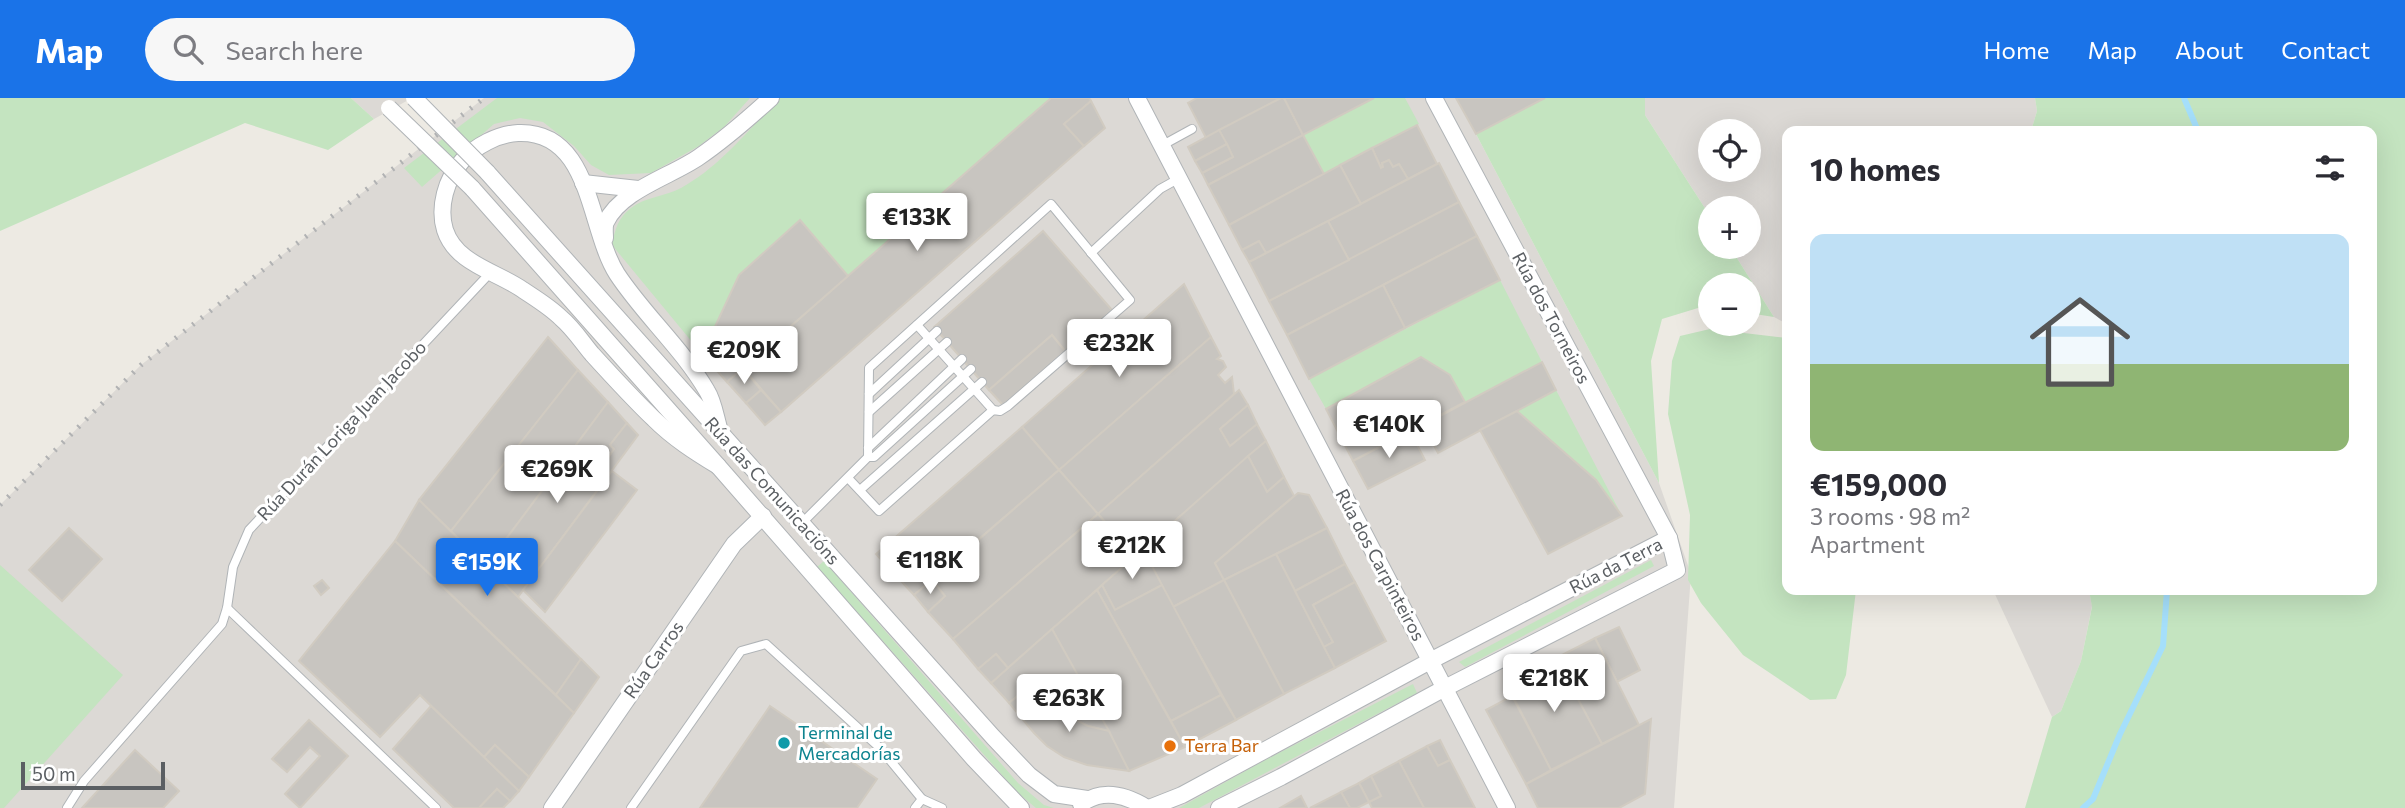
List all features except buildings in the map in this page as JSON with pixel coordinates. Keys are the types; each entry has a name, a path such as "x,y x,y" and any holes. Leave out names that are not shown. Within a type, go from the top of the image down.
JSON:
{"street":[{"name":"Rúa das Comunicacións","path":"414,98 487,173 1029,775 1055,794 1081,804 1108,794 1129,797 1148,808"},
{"path":"604,244 606,223 616,209 638,189 698,158 744,124 771,98"},
{"name":"Rúa dos Carpinteiros","path":"1137,98 1507,808"},
{"name":"Rúa dos Torneiros","path":"1434,98 1669,538"},
{"name":"Rúa das Comunicacións","path":"384,103 472,188 974,759 1021,808"},
{"path":"718,466 687,447 655,420 562,318 520,288 475,264 454,247 442,216 446,187 463,160 489,141 505,135 533,134 557,145 574,163 615,270 709,393 720,431"},
{"path":"583,183 638,189"},
{"name":"Rúa Carros","path":"552,808 734,544 763,516"},
{"name":"Rúa da Terra","path":"1148,808 1182,795 1669,538 1677,570 1443,689 1281,778 1219,808"}],"lane":[{"path":"1161,146 1192,129"},
{"path":"1091,253 1160,189 1178,179"},
{"path":"868,452 869,368 1051,204 1130,300 1000,411 993,410 917,325"},
{"name":"Rúa Durán Loriga Juan Jacobo","path":"66,808 84,780 222,624 233,566 249,530 491,272"},
{"path":"869,394 937,331"},
{"path":"869,412 947,342"},
{"path":"802,523 848,478 868,452 962,359"},
{"path":"868,452 874,457 971,369"},
{"path":"860,490 982,382"},
{"path":"848,478 879,511 993,410"},
{"path":"227,608 436,808"},
{"path":"631,808 741,651 766,644 880,748 922,799 942,808"},
{"path":"915,808 922,799"}],"shaded area":[{"path":"351,98 412,98 374,119"},
{"path":"484,98 1545,98 1476,134 1659,483 1691,574 1674,808 0,808 0,505 141,365"},
{"path":"1645,98 2035,98 2037,111 2032,126 1782,126 1782,321 1774,317 1761,296 1761,273 1746,273 1738,259 1761,259 1761,196 1698,197 1645,115"},
{"path":"1995,595 2090,595 2092,606 2081,661 2061,711 2052,717"}],"green space":[{"path":"0,98 351,98 374,119 328,150 245,123 0,231"},
{"path":"497,98 750,98 725,126 699,146 651,173 609,175 591,165 574,146 543,122 520,118 494,124 422,187 404,168"},
{"path":"780,98 1051,98 848,276 799,220 739,275 702,354 612,245 616,229 623,216 637,204 681,188 709,169 734,147"},
{"path":"1374,98 1405,98 1419,124 1324,174 1303,135"},
{"path":"1545,98 1645,98 1645,115 1698,197 1698,259 1738,259 1746,273 1698,273 1698,308 1662,319 1651,361 1659,483 1476,134"},
{"path":"2035,98 2405,98 2405,808 2025,808 2052,717 2061,711 2081,661 2092,607 2090,595 2377,595 2377,126 2032,126 2037,111"},
{"path":"1500,280 1542,362 1465,402 1450,375 1421,357 1326,409 1309,379"},
{"path":"1761,296 1774,317 1761,315"},
{"path":"1698,332 1698,336 1761,335 1782,337 1782,595 1855,595 1846,675 1836,699 1810,700 1743,655 1701,603 1688,580 1690,515 1668,414 1672,361 1680,336"},
{"path":"1556,390 1620,512 1596,480 1517,411"},
{"path":"1651,560 1654,566 1465,667 1459,662"},
{"path":"824,561 1018,783 1044,805 1054,808 1036,808 1018,793 817,567"},
{"path":"0,565 123,675 4,808 0,808"},
{"path":"1413,684 1417,693 1199,808 1179,808 1265,760"}],"waterway":[{"path":"2184,98 2196,126"},
{"path":"2083,808 2093,799 2120,734 2163,646 2167,595"}],"railway":[{"path":"0,505 141,365 484,98"}],"place":[{"name":"Terminal de Mercadorías","path":"784,743"},
{"name":"Terra Bar","path":"1170,746"}]}
